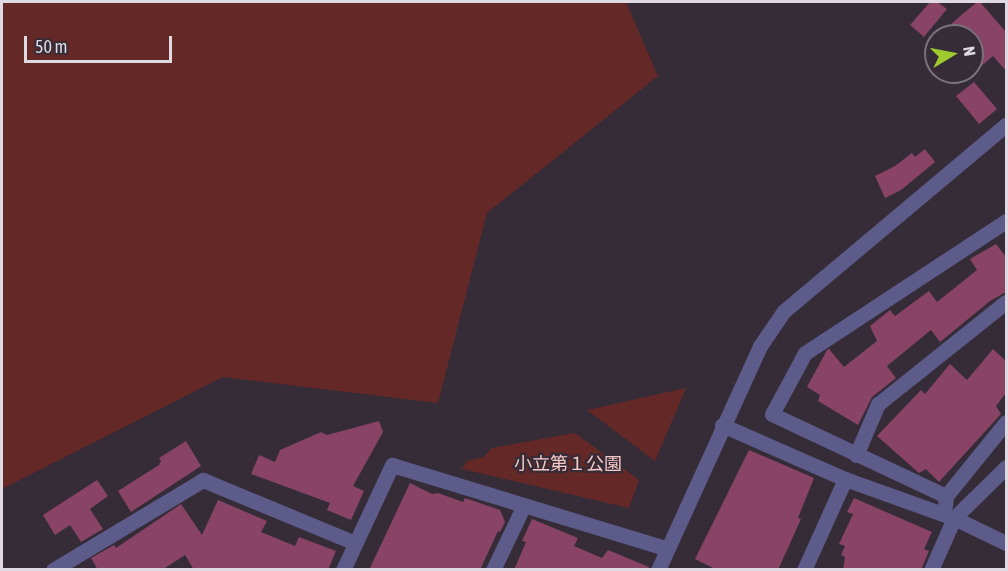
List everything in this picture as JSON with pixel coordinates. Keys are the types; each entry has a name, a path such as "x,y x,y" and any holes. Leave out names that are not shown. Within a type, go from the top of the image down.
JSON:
{"street":[{"path":"658,570 722,425 760,346 784,311 1006,125"},
{"path":"946,496 772,414 805,353 1006,221"},
{"path":"856,455 878,404 1006,302"},
{"path":"931,570 949,516 946,496 1006,422"},
{"path":"722,425 845,479 949,516 1006,543"},
{"path":"343,570 392,465 523,507 668,549"},
{"path":"949,516 1006,467"},
{"path":"804,570 845,479"},
{"path":"53,570 203,480 355,543"},
{"path":"493,570 523,507"}],"green space":[{"path":"2,2 626,2 658,76 487,213 438,403 223,377 2,489"},
{"name":"小立第１公園","path":"686,388 655,461 587,410"},
{"name":"小立第１公園","path":"575,433 639,480 629,508 462,469 467,461 484,457 492,448"}],"building":[{"path":"930,2 937,2 947,9 935,24 924,24 924,37 910,25"},
{"path":"977,2 980,2 1006,32 1006,71 993,56 984,64 984,24 951,24"},
{"path":"971,84 976,84 997,109 979,124 956,96"},
{"path":"925,149 935,162 901,190 885,198 875,176 895,166 912,153 915,157"},
{"path":"996,244 1006,257 1006,292 990,301 940,342 931,330 887,366 896,378 872,397 858,425 818,401 820,395 807,387 827,350 829,349 844,367 877,341 870,326 890,310 895,316 929,291 937,302 977,270 970,259"},
{"path":"993,349 1006,361 1006,393 996,406 1001,414 939,482 926,469 919,473 877,436 921,390 925,394 950,364 967,380"},
{"path":"379,421 383,432 353,486 364,491 351,520 327,510 330,503 251,474 259,455 275,462 280,450 321,432 327,435"},
{"path":"186,441 201,466 131,512 118,491 159,465 161,461 159,458"},
{"path":"749,450 814,478 798,518 801,519 778,570 717,570 695,559"},
{"path":"97,480 108,496 90,509 103,529 81,542 70,525 55,535 43,515"},
{"path":"410,483 432,494 438,493 463,502 465,498 500,510 505,522 500,532 498,531 480,570 369,570"},
{"path":"854,498 932,532 924,549 929,551 921,570 843,570 845,557 841,555 845,546 839,544 853,514 847,512"},
{"path":"218,500 267,521 261,532 295,546 299,537 336,551 328,570 194,570 185,555 162,570 98,570 91,558 114,545 116,548 181,504 202,535"},
{"path":"532,519 578,538 574,546 602,558 608,550 649,567 648,570 514,570 526,542 522,541"}]}
